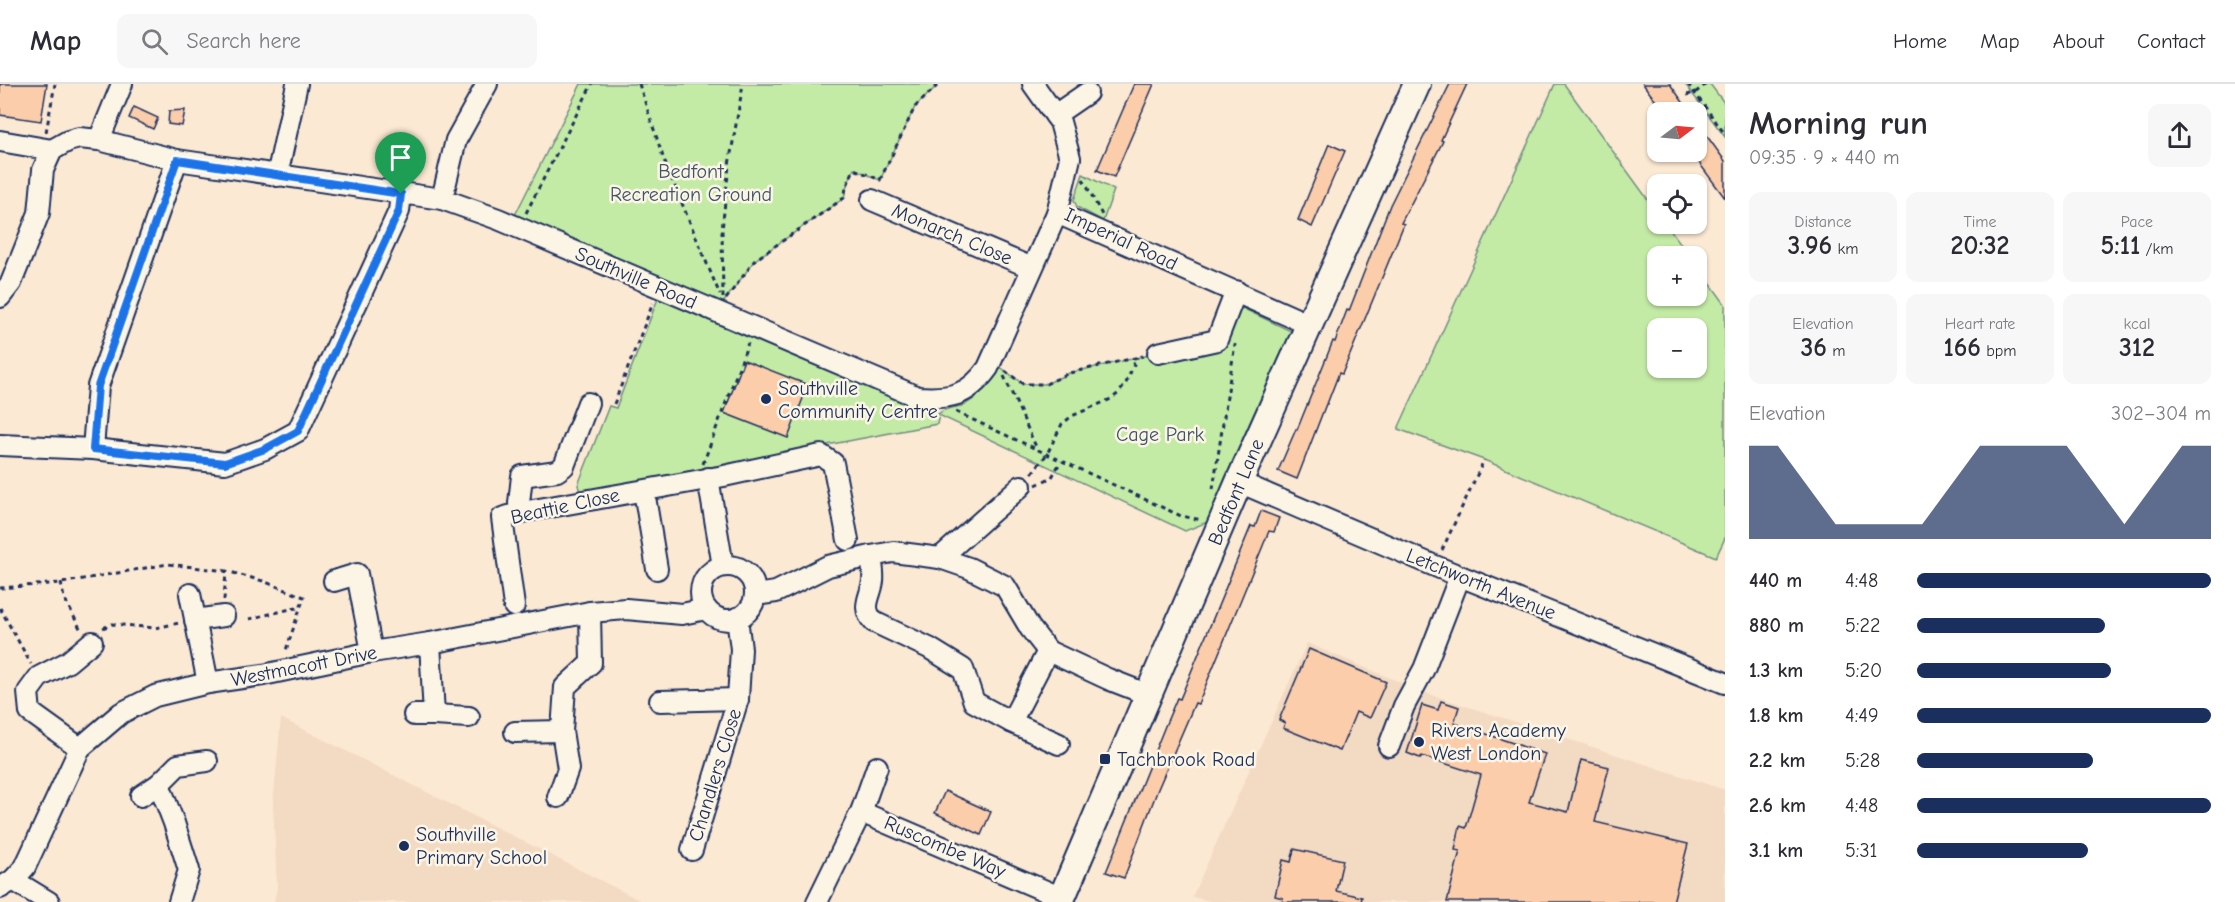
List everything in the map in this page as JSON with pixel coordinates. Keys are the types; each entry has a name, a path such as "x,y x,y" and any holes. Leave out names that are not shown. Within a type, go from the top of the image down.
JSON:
{"main road":[{"name":"Bedfont Lane","path":"1061,900 1239,482 1417,84"}],"street":[{"path":"99,140 122,84"},
{"path":"277,177 297,84"},
{"path":"442,199 456,140 487,84"},
{"name":"Imperial Road","path":"1033,84 1060,122 1070,158 1057,213 1310,325"},
{"path":"1055,115 1087,93"},
{"name":"Southville Road","path":"48,150 79,138 99,140 177,160 277,177 442,199 498,219 918,397 944,398 962,393 978,382 988,368 1057,213"},
{"path":"0,141 48,150 43,170 39,213 11,283 0,297"},
{"path":"93,449 98,386 177,160"},
{"path":"0,445 93,449 225,463 265,449 298,431 399,211 401,194"},
{"name":"Monarch Close","path":"872,200 1032,268"},
{"path":"1158,353 1217,340 1236,291"},
{"path":"522,512 519,503 522,476 557,471 564,466 588,404"},
{"name":"Beattie Close","path":"514,606 502,518 522,512 644,491 821,455 833,463 848,540"},
{"path":"705,479 723,566"},
{"path":"940,558 1030,482"},
{"name":"Letchworth Avenue","path":"1239,482 1434,566 1725,683"},
{"name":"Beattie Close","path":"644,491 657,569"},
{"path":"755,595 776,592 828,566 871,556 893,552 940,558 969,568 1005,586 1030,628 1048,651 1149,695"},
{"path":"871,556 873,580 867,615 874,622 928,648 963,669 974,702 1059,744"},
{"path":"723,566 739,568 751,579 755,595 749,609 737,618 720,619 706,609 702,601 703,583 707,575 723,566"},
{"path":"334,581 357,574 372,652"},
{"path":"1389,746 1404,706 1424,669 1460,576"},
{"path":"190,594 208,683"},
{"name":"Westmacott Drive","path":"6,884 25,867 80,748 121,713 155,696 208,683 280,672 372,652 590,612 626,609 682,614 706,609"},
{"path":"558,797 568,769 562,731 566,687 591,663 590,612"},
{"path":"195,620 224,616"},
{"name":"Chandlers Close","path":"692,850 738,699 741,649 737,618"},
{"path":"80,748 30,712 28,693 39,676 68,662 92,642"},
{"path":"430,643 434,715"},
{"path":"1011,722 1048,651"},
{"name":"Chandlers Close","path":"660,701 738,699"},
{"path":"414,715 470,717"},
{"path":"514,732 562,731"},
{"path":"141,796 159,784 178,765 207,761"},
{"name":"Ruscombe Way","path":"817,902 861,812 877,767"},
{"path":"159,784 189,870 179,902"},
{"name":"Ruscombe Way","path":"861,812 1061,900"},
{"path":"6,884 49,902"}],"path":[{"path":"48,150 55,84"},
{"path":"523,218 592,84"},
{"path":"639,84 664,160 723,303"},
{"path":"723,303 722,230 729,165 743,84"},
{"path":"723,303 754,260 844,198 854,169 880,180 915,107 939,84"},
{"path":"1688,84 1725,134"},
{"path":"1687,95 1695,93 1706,84"},
{"path":"1712,127 1717,124"},
{"path":"1083,179 1102,217"},
{"path":"614,404 656,296"},
{"path":"705,479 700,471 751,336"},
{"path":"1212,496 1235,342"},
{"path":"1038,450 999,366 1023,384 1046,384 1070,372 1158,353"},
{"path":"1030,482 1062,424 1072,416 1111,399 1119,393 1137,357"},
{"path":"946,408 1181,516 1209,520"},
{"path":"1434,566 1484,460"},
{"path":"1030,482 1052,477 1061,461"},
{"path":"0,588 62,583 168,564 226,571 263,581 304,597 280,672"},
{"path":"224,616 226,571"},
{"path":"62,583 64,598 84,635 92,642 96,632 112,624 155,628 195,620"},
{"path":"0,608 39,676"},
{"path":"249,619 295,608 300,609"}],"shaded area":[{"name":"Rivers Academy West London","path":"1307,643 1426,693 1725,790 1725,902 1214,902 1192,897"},
{"name":"Southville Primary School","path":"281,718 643,902 274,902 277,886 273,806"}],"green space":[{"name":"Bedfont Recreation Ground","path":"581,84 939,84 915,107 880,180 854,169 844,198 755,260 723,303 515,215"},
{"path":"1555,84 1564,84 1647,198 1647,234 1674,234 1682,246 1647,246 1647,306 1707,306 1707,279 1725,304 1725,538 1716,557 1484,460 1398,429"},
{"path":"1685,84 1710,84 1725,104 1725,137 1707,113 1707,102 1699,102"},
{"path":"1083,174 1114,190 1103,221 1077,207 1074,200"},
{"name":"Cage Park","path":"659,296 938,414 970,402 984,388 999,366 1023,384 1046,384 1069,373 1158,353 1227,332 1240,307 1293,332 1210,521 1185,531 939,415 937,424 580,492 578,485 609,406 616,408"}],"building":[{"path":"0,84 47,84 41,121 0,115"},
{"path":"1134,84 1154,84 1114,177 1097,170"},
{"path":"1450,84 1467,84 1441,140 1443,141 1401,223 1404,224 1342,374 1339,373 1297,479 1278,471 1333,341 1335,342 1347,310 1349,311 1390,205"},
{"path":"1643,84 1670,84 1683,102 1656,102"},
{"path":"134,107 158,118 153,129 129,118"},
{"path":"185,110 182,126 168,124 169,111"},
{"path":"1707,136 1725,161 1725,198 1698,162 1707,162"},
{"path":"1329,144 1345,151 1312,227 1298,220"},
{"name":"Southville Community Centre","path":"744,360 808,385 788,438 724,413"},
{"path":"1261,511 1279,518 1274,532 1269,531 1198,704 1195,703 1158,789 1124,878 1106,872 1177,698 1180,699 1251,526 1255,527"},
{"path":"1309,649 1386,682 1370,718 1356,712 1340,751 1283,728 1285,723 1279,720"},
{"path":"1441,701 1459,707 1454,723 1545,754 1529,802 1568,812 1581,760 1609,767 1595,822 1688,844 1673,902 1447,902 1460,851 1455,850 1460,826 1466,828 1481,775 1407,753 1422,705 1438,710"},
{"path":"945,791 991,812 981,835 935,813"},
{"path":"1294,849 1343,860 1336,891 1362,897 1361,902 1282,902 1283,898 1275,896 1283,860 1291,862"}],"place":[{"name":"Southville Community Centre","path":"766,399"},
{"name":"Rivers Academy West London","path":"1419,742"},
{"name":"Tachbrook Road","path":"1105,759"},
{"name":"Southville Primary School","path":"404,846"}],"route":[{"path":"177,160 277,177 401,194 399,211 298,431 265,449 225,463 93,449 98,386 177,160"}]}
